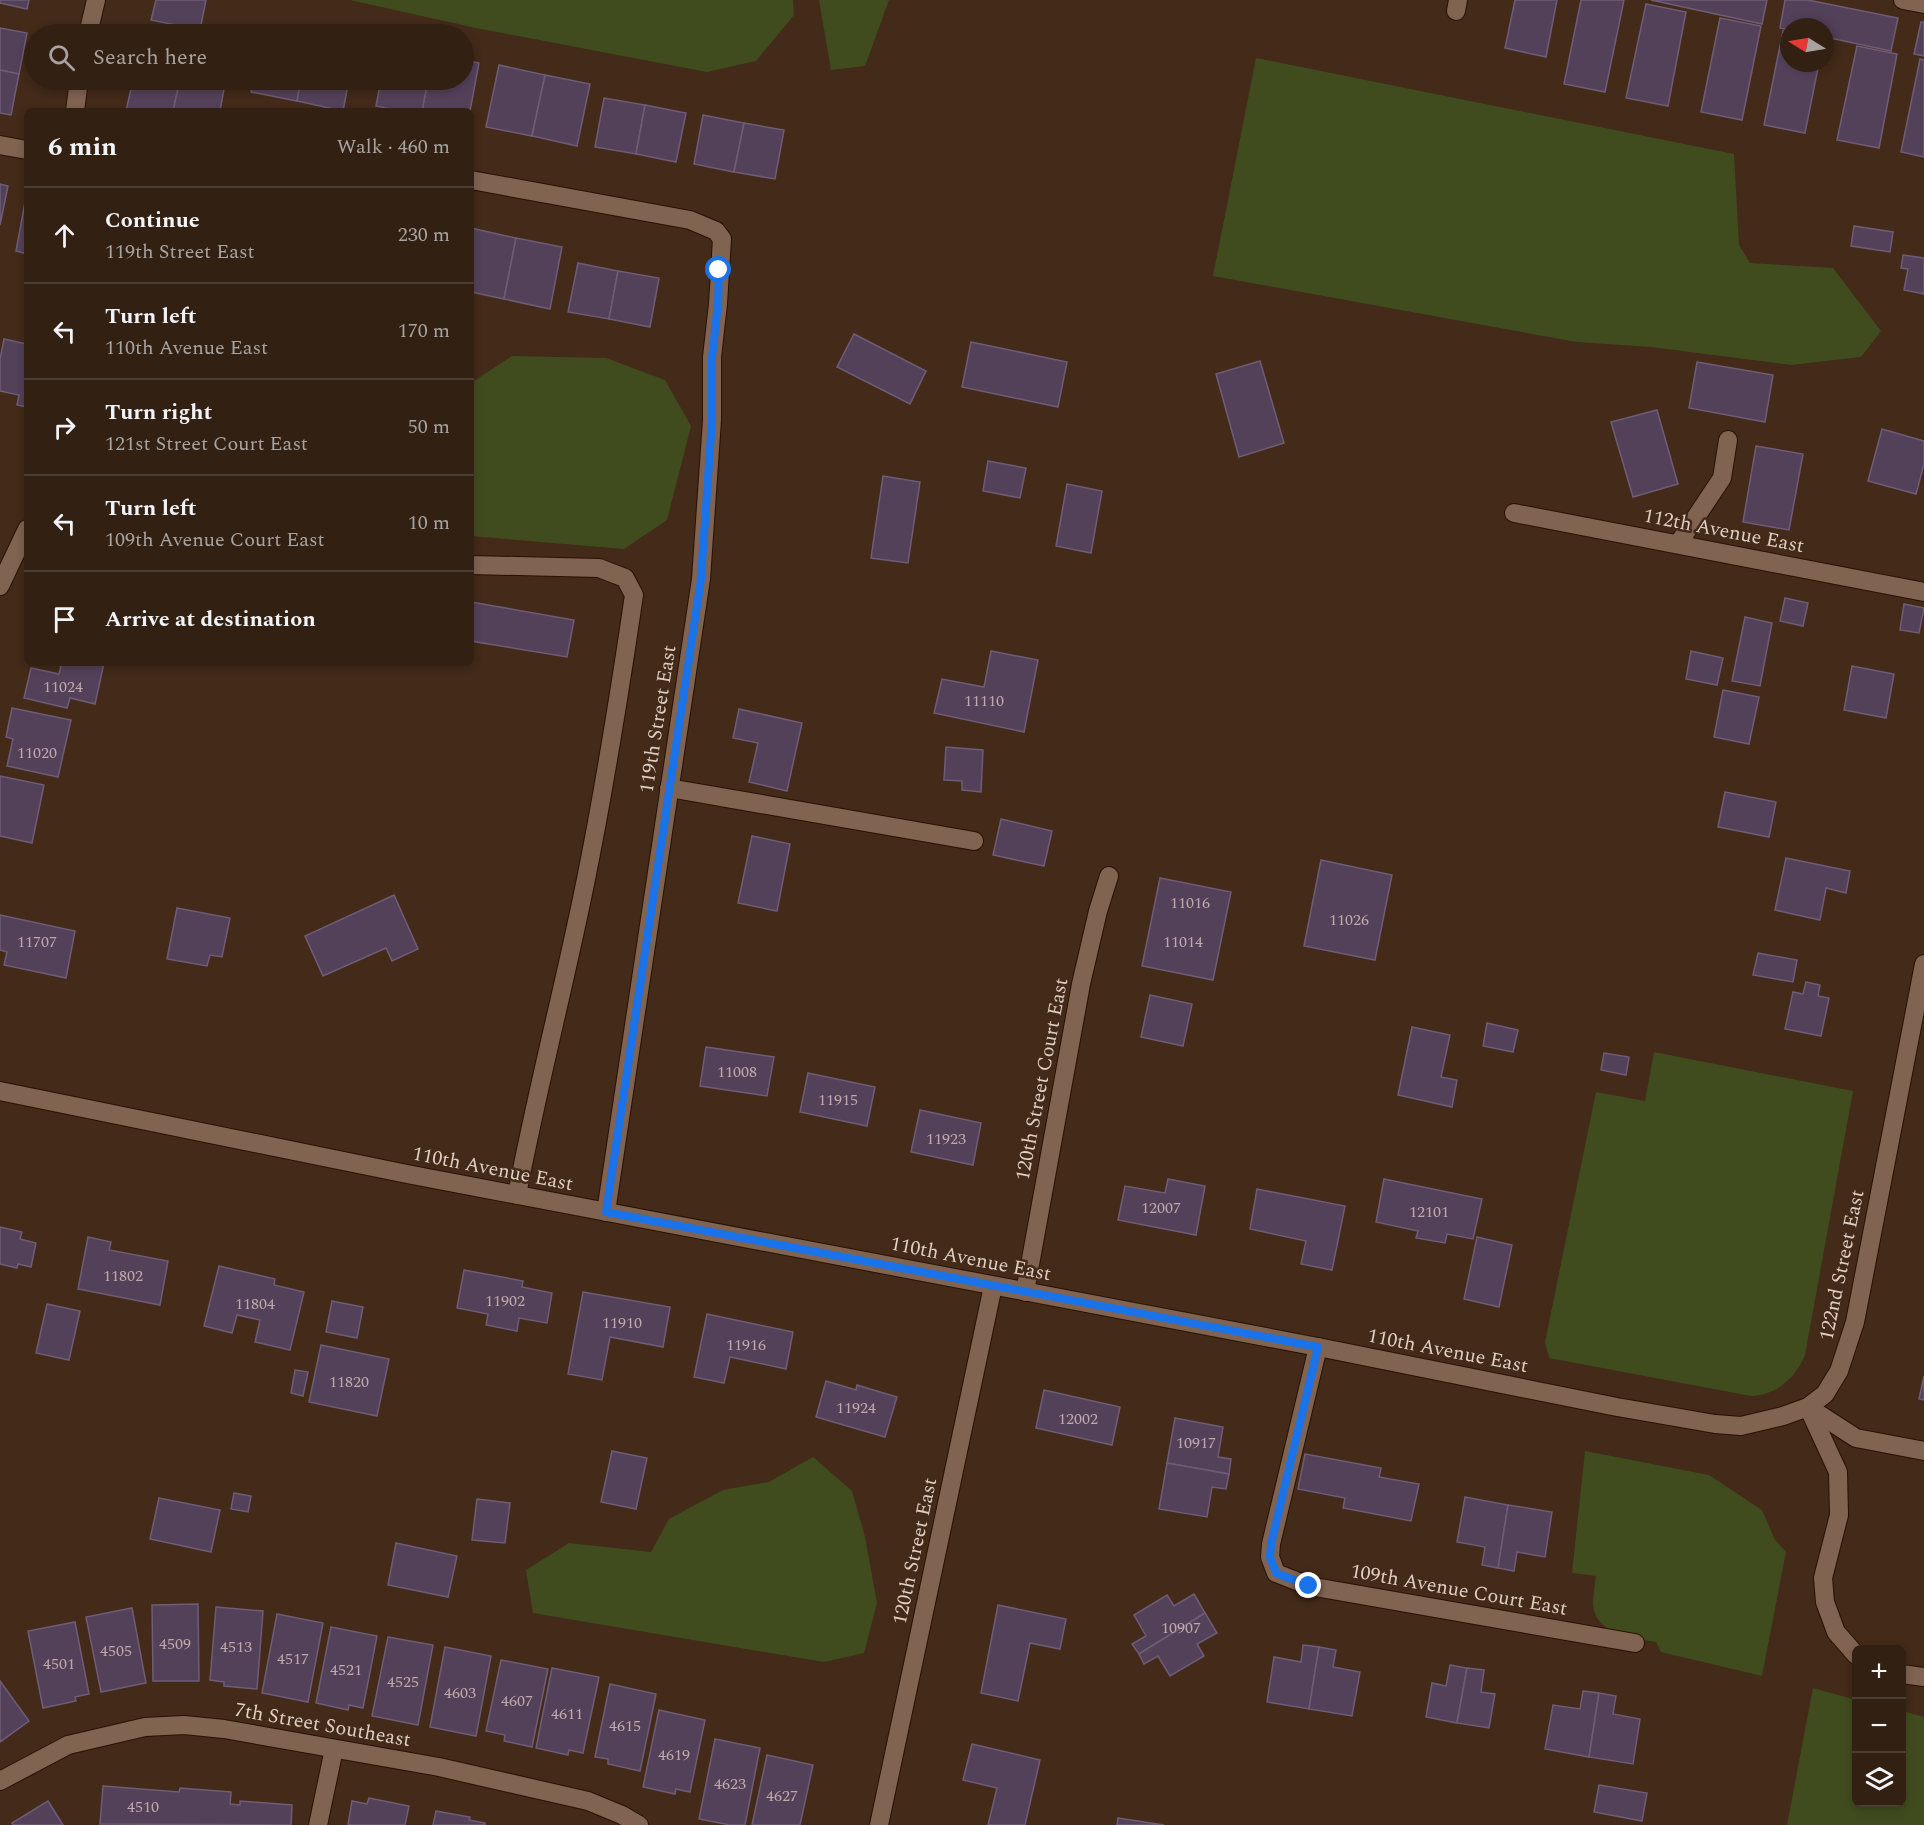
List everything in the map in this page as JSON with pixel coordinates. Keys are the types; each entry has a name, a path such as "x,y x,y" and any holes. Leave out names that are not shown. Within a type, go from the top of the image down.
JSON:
{"street":[{"path":"90,24 96,0"},
{"path":"1903,0 1924,4"},
{"path":"75,108 78,90"},
{"path":"0,145 24,149"},
{"name":"119th Street East","path":"474,181 690,220 716,231 722,239 712,357 712,420 701,579 606,1212"},
{"path":"1678,544 1722,478 1728,440"},
{"name":"112th Avenue East","path":"1514,513 1924,592"},
{"path":"0,586 24,535"},
{"path":"474,565 599,568 625,578 634,595 586,880 532,1111 517,1195"},
{"path":"669,788 974,841"},
{"name":"120th Street Court East","path":"1025,1292 1082,984 1098,911 1109,876"},
{"name":"122nd Street East","path":"1808,1407 1825,1394 1839,1371 1855,1322 1918,1032 1924,964"},
{"name":"110th Avenue East","path":"0,1091 517,1195 1318,1347 1617,1407 1715,1424 1742,1426 1808,1407"},
{"name":"120th Street East","path":"879,1825 993,1286"},
{"name":"109th Avenue Court East","path":"1318,1347 1271,1544 1270,1557 1276,1573 1309,1586 1635,1643"},
{"path":"1808,1407 1856,1438 1924,1451"},
{"path":"1808,1407 1838,1472 1839,1515 1822,1578 1825,1602 1836,1632 1852,1650"},
{"path":"1906,1675 1924,1677"},
{"name":"7th Street Southeast","path":"0,1781 68,1745 145,1727 184,1725 224,1729 439,1767 588,1801 622,1815 639,1825"},
{"path":"318,1825 334,1749"}],"green space":[{"path":"350,0 793,0 794,15 756,61 707,72 476,28 474,24 458,24"},
{"path":"819,0 889,0 865,66 831,70"},
{"path":"1256,58 1734,154 1739,245 1750,263 1833,268 1881,331 1861,357 1791,365 1651,347 1577,342 1213,276"},
{"path":"512,356 606,358 665,380 691,426 667,520 624,549 474,536 474,381"},
{"path":"1654,1052 1853,1091 1805,1355 1791,1378 1777,1389 1760,1395 1751,1396 1549,1358 1545,1342 1596,1092 1645,1101"},
{"path":"1585,1451 1709,1475 1762,1510 1775,1540 1786,1552 1762,1676 1661,1652 1656,1642 1617,1633 1608,1629 1601,1622 1595,1614 1593,1604 1596,1576 1572,1573"},
{"path":"813,1457 852,1491 865,1537 877,1603 864,1653 824,1662 533,1613 526,1570 569,1543 651,1552 669,1519 723,1490 769,1482"},
{"path":"1813,1688 1852,1699 1852,1807 1906,1807 1906,1712 1924,1717 1924,1825 1787,1825"}],"building":[{"path":"0,0 29,0 27,9 0,3"},
{"path":"156,0 206,0 201,24 171,24 151,20"},
{"path":"1515,0 1557,0 1546,57 1505,48"},
{"path":"1581,0 1624,0 1605,92 1564,84"},
{"path":"1651,0 1767,0 1762,24"},
{"path":"1785,0 1808,0 1898,18 1891,51 1834,39 1834,18 1782,18"},
{"path":"1646,4 1686,12 1668,106 1626,98"},
{"path":"1720,18 1761,26 1742,120 1701,112"},
{"path":"1921,22 1924,22 1924,56 1914,54"},
{"path":"0,28 24,32 24,48 19,74 0,70"},
{"path":"1780,46 1780,72 1817,72 1805,133 1764,125"},
{"path":"1857,46 1897,54 1879,148 1837,140"},
{"path":"1920,59 1924,60 1924,157 1901,152"},
{"path":"474,62 479,63 474,90"},
{"path":"499,65 545,75 532,136 486,127"},
{"path":"0,70 19,74 11,115 0,113"},
{"path":"545,75 590,84 577,146 532,136"},
{"path":"131,90 178,90 174,108 127,108"},
{"path":"178,90 224,90 221,108 174,108"},
{"path":"252,90 299,90 297,101 251,92"},
{"path":"299,90 347,90 344,108 329,108 297,101"},
{"path":"379,90 426,90 423,108 376,106"},
{"path":"426,90 474,90 471,108 423,108"},
{"path":"604,98 645,105 636,154 595,147"},
{"path":"645,105 686,113 676,162 636,154"},
{"path":"703,115 744,123 734,172 694,164"},
{"path":"744,123 784,130 775,179 734,172"},
{"path":"0,184 8,186 0,225"},
{"path":"24,207 24,253 16,251"},
{"path":"1854,226 1893,232 1890,252 1851,246"},
{"path":"474,229 516,238 504,299 474,293"},
{"path":"516,238 562,247 550,309 504,299"},
{"path":"1903,255 1924,258 1924,294 1904,290 1908,269 1901,268"},
{"path":"578,263 618,271 609,319 568,312"},
{"path":"618,271 659,278 650,327 609,319"},
{"path":"854,334 926,371 910,404 837,367"},
{"path":"4,339 24,343 24,406 17,405 19,395 0,391 0,359"},
{"path":"971,342 1067,362 1058,407 962,387"},
{"path":"1260,361 1284,443 1239,457 1216,374"},
{"path":"1697,362 1773,375 1765,422 1689,408"},
{"path":"1657,410 1678,484 1633,497 1611,422"},
{"path":"1882,429 1924,441 1924,464 1916,494 1868,481"},
{"path":"1756,446 1803,454 1789,530 1743,522"},
{"path":"988,461 1026,468 1020,498 983,491"},
{"path":"883,476 920,482 908,563 871,558"},
{"path":"1067,484 1102,491 1091,553 1056,546"},
{"path":"1785,598 1808,603 1803,626 1780,621"},
{"path":"474,603 574,620 567,657 474,642"},
{"path":"1904,604 1924,608 1919,633 1900,630"},
{"path":"1745,617 1772,623 1760,686 1732,681"},
{"path":"991,651 1038,660 1024,732 934,713 942,679 984,687"},
{"path":"1691,651 1723,658 1717,685 1686,679"},
{"path":"61,666 103,666 95,704 70,698 67,708 24,698 31,668 59,674"},
{"path":"1852,666 1894,674 1886,718 1844,710"},
{"path":"1723,690 1759,697 1749,744 1714,737"},
{"path":"12,708 71,720 58,777 7,766 13,739 6,737"},
{"path":"739,709 802,723 787,791 749,782 758,743 733,738"},
{"path":"946,747 983,750 981,792 962,790 962,781 944,780"},
{"path":"0,776 44,785 32,843 0,836"},
{"path":"1725,792 1776,802 1769,837 1718,827"},
{"path":"1001,819 1052,831 1044,866 993,855"},
{"path":"752,836 790,844 777,911 738,903"},
{"path":"1786,858 1850,871 1846,893 1826,888 1820,920 1775,910"},
{"path":"1321,860 1392,875 1375,960 1304,946"},
{"path":"1160,878 1231,892 1213,980 1142,966"},
{"path":"394,895 418,949 392,961 386,948 323,976 305,936"},
{"path":"177,908 230,918 222,957 210,955 207,966 167,959"},
{"path":"0,915 75,931 66,978 4,965 7,952 0,950"},
{"path":"1758,953 1797,960 1793,982 1753,975"},
{"path":"1806,982 1820,985 1818,996 1829,998 1821,1036 1785,1029 1793,992 1803,994"},
{"path":"1150,995 1192,1004 1183,1046 1141,1037"},
{"path":"1487,1023 1518,1030 1513,1052 1483,1046"},
{"path":"1412,1027 1450,1035 1441,1077 1457,1080 1452,1107 1398,1095"},
{"path":"706,1047 774,1057 767,1096 700,1086"},
{"path":"1604,1053 1629,1057 1626,1075 1601,1070"},
{"path":"808,1073 875,1087 867,1126 800,1112"},
{"path":"920,1110 981,1123 973,1165 911,1152"},
{"path":"1168,1179 1205,1186 1196,1235 1118,1220 1125,1186 1165,1193"},
{"path":"1384,1179 1482,1199 1473,1239 1447,1234 1445,1243 1416,1238 1418,1231 1376,1222"},
{"path":"1257,1189 1345,1206 1332,1270 1301,1264 1306,1241 1250,1229"},
{"path":"0,1227 22,1232 20,1239 36,1243 31,1267 18,1264 17,1268 0,1264"},
{"path":"88,1237 111,1242 109,1250 168,1261 160,1305 78,1289"},
{"path":"1477,1237 1512,1245 1499,1307 1464,1299"},
{"path":"219,1266 275,1279 274,1285 304,1292 290,1350 255,1342 260,1320 237,1315 232,1333 204,1326"},
{"path":"464,1270 523,1281 522,1287 552,1293 547,1323 519,1318 517,1331 486,1325 488,1314 457,1308"},
{"path":"583,1292 670,1307 663,1347 610,1337 602,1380 568,1374"},
{"path":"332,1301 363,1307 357,1338 326,1332"},
{"path":"47,1304 80,1311 69,1360 36,1353"},
{"path":"707,1314 793,1332 786,1369 730,1357 724,1383 694,1377"},
{"path":"321,1345 389,1359 377,1416 309,1402"},
{"path":"295,1370 308,1372 303,1396 291,1393"},
{"path":"1924,1376 1924,1400 1919,1399"},
{"path":"826,1381 856,1390 857,1385 897,1397 885,1437 816,1417"},
{"path":"1044,1390 1120,1407 1112,1445 1036,1428"},
{"path":"1175,1418 1223,1427 1218,1457 1231,1459 1229,1474 1167,1463"},
{"path":"612,1451 647,1458 636,1509 601,1502"},
{"path":"1305,1454 1381,1468 1379,1477 1419,1484 1411,1521 1343,1508 1345,1498 1298,1489"},
{"path":"1167,1463 1229,1474 1226,1489 1212,1487 1207,1517 1159,1509"},
{"path":"234,1493 251,1496 248,1512 231,1509"},
{"path":"1465,1497 1508,1505 1498,1568 1482,1565 1485,1547 1457,1542"},
{"path":"159,1498 220,1510 211,1552 150,1539"},
{"path":"477,1499 510,1503 505,1543 472,1540"},
{"path":"1508,1505 1552,1512 1545,1557 1517,1552 1514,1571 1498,1568"},
{"path":"396,1543 457,1556 448,1597 388,1585"},
{"path":"1194,1594 1205,1613 1139,1654 1132,1644 1146,1636 1134,1615 1167,1595 1174,1606"},
{"path":"198,1604 199,1681 153,1681 152,1605"},
{"path":"998,1605 1066,1619 1060,1649 1030,1643 1018,1701 981,1693"},
{"path":"216,1607 263,1611 257,1689 224,1686 224,1682 210,1680"},
{"path":"132,1608 146,1683 101,1692 86,1617"},
{"path":"1205,1613 1217,1633 1197,1644 1204,1656 1170,1676 1158,1656 1144,1664 1139,1654"},
{"path":"277,1614 323,1623 308,1702 262,1693"},
{"path":"75,1622 89,1694 75,1697 76,1701 43,1708 28,1631"},
{"path":"331,1627 377,1636 363,1708 349,1705 348,1710 316,1703"},
{"path":"388,1637 433,1645 418,1725 372,1716"},
{"path":"1303,1645 1319,1647 1309,1709 1267,1702 1274,1657 1301,1662"},
{"path":"445,1647 491,1656 476,1736 430,1727"},
{"path":"1319,1647 1336,1650 1333,1667 1360,1672 1352,1716 1309,1709"},
{"path":"501,1660 548,1669 532,1747 504,1741 505,1735 486,1731"},
{"path":"1450,1665 1467,1668 1457,1723 1426,1717 1432,1683 1446,1686"},
{"path":"552,1668 599,1677 583,1753 569,1750 568,1755 536,1748"},
{"path":"1467,1668 1484,1670 1481,1692 1495,1694 1489,1728 1457,1723"},
{"path":"0,1681 29,1721 0,1742"},
{"path":"610,1684 656,1694 640,1771 608,1764 608,1759 595,1757"},
{"path":"1583,1691 1599,1693 1589,1757 1545,1749 1553,1705 1580,1709"},
{"path":"1599,1693 1616,1696 1613,1714 1640,1719 1633,1764 1589,1757"},
{"path":"659,1710 705,1720 690,1792 676,1789 675,1794 643,1787"},
{"path":"715,1739 760,1748 745,1825 730,1825 699,1819"},
{"path":"972,1744 1040,1760 1025,1825 988,1825 997,1788 963,1780"},
{"path":"767,1755 813,1765 800,1825 752,1825"},
{"path":"1599,1785 1647,1793 1642,1821 1594,1812"},
{"path":"103,1786 179,1792 180,1788 231,1792 230,1804 240,1805 240,1801 292,1805 291,1825 100,1824"},
{"path":"369,1798 409,1806 405,1825 348,1825 352,1801 367,1804"},
{"path":"48,1801 63,1825 13,1825 12,1823"},
{"path":"436,1811 470,1817 469,1820 485,1823 485,1825 433,1825"},
{"path":"1118,1818 1164,1825 1117,1825"}],"route":[{"path":"719,270 712,357 712,420 701,579 606,1212 1318,1347 1278,1510 1270,1557 1276,1573 1309,1586"}]}
